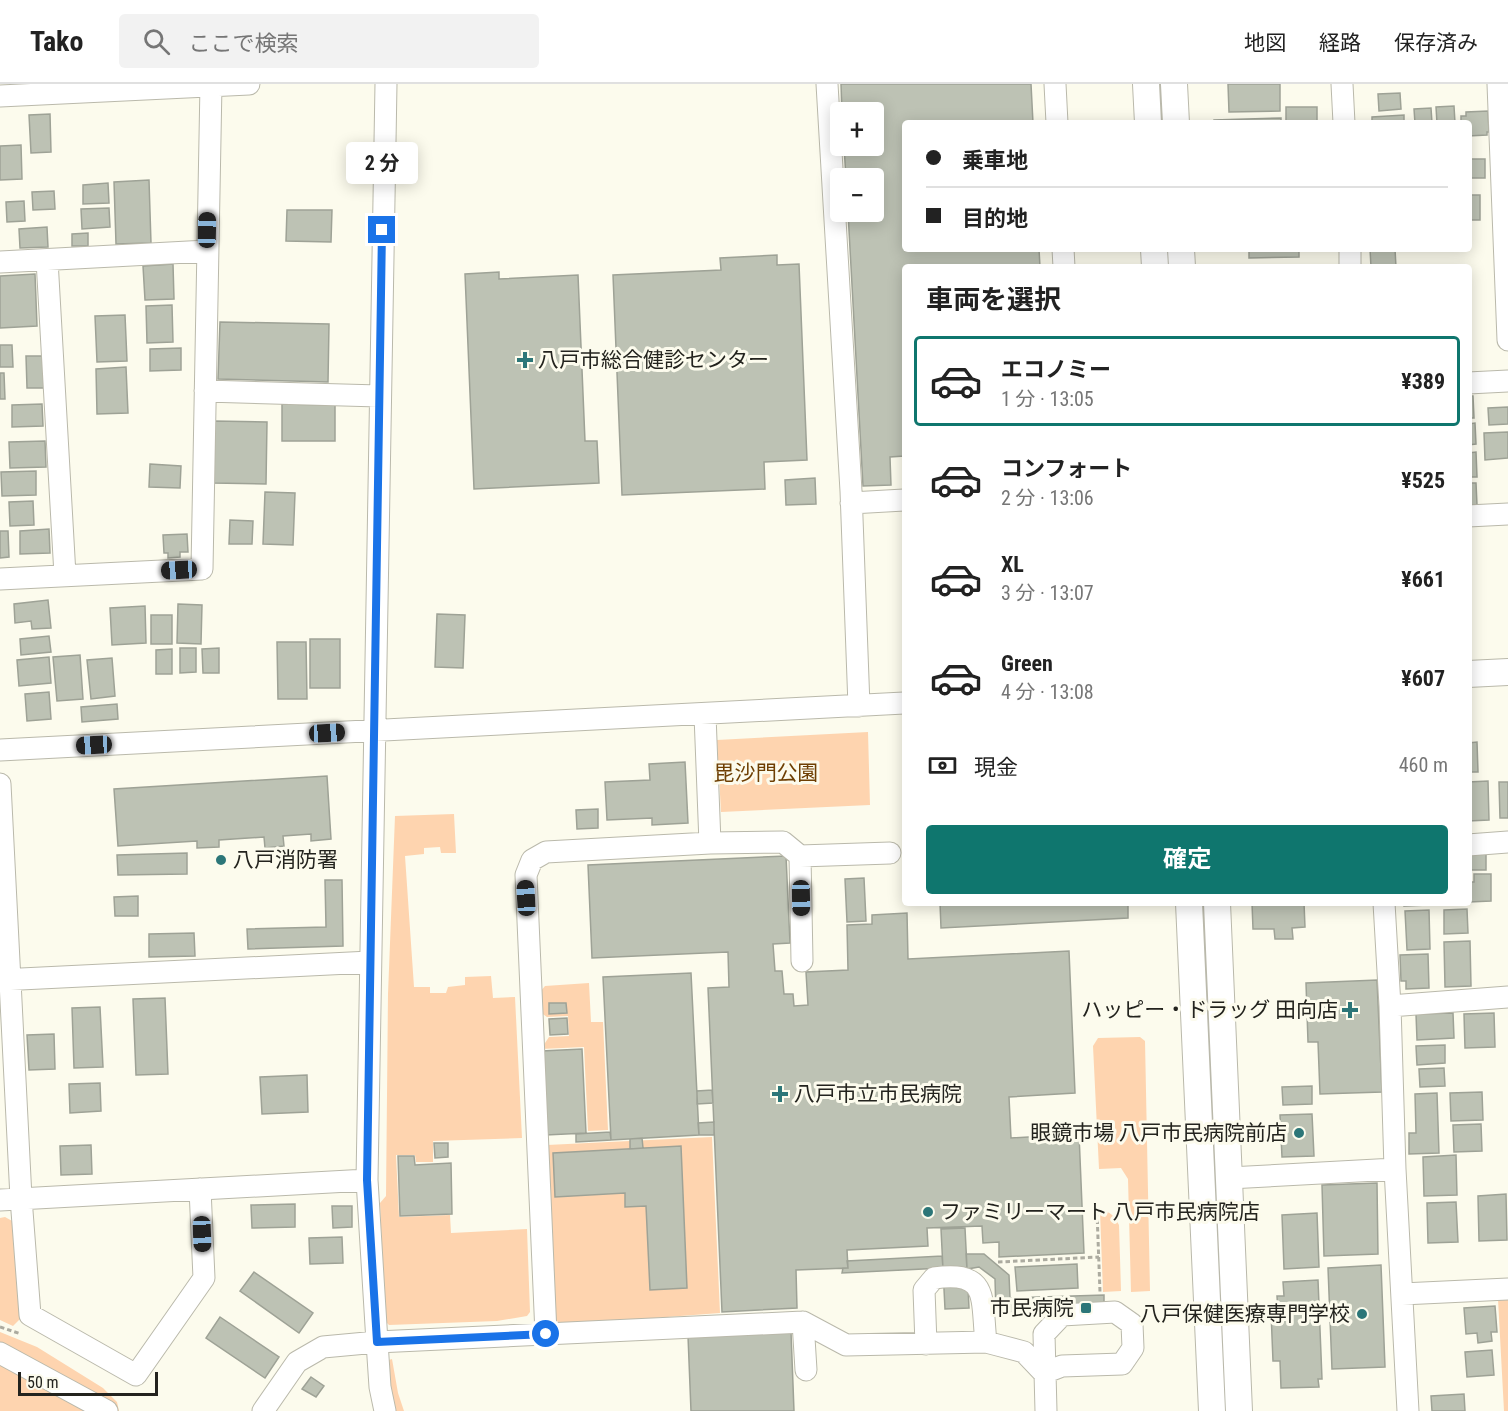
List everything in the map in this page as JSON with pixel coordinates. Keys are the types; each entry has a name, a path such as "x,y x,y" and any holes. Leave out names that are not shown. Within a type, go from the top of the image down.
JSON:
{"main road":[{"path":"1146,84 1148,120"},
{"path":"1174,84 1176,120"},
{"path":"1472,674 1508,672"},
{"path":"1189,906 1212,1411"},
{"path":"1217,906 1239,1411"}],"street":[{"path":"0,96 249,84"},
{"path":"385,1411 380,1387 367,1180 386,84"},
{"path":"827,84 851,502 859,706"},
{"path":"1055,84 1057,120"},
{"path":"1342,84 1344,120"},
{"path":"1498,84 1507,240 1508,340"},
{"path":"0,579 202,569 211,85"},
{"path":"0,262 207,251"},
{"path":"47,260 65,575"},
{"path":"1472,383 1508,381"},
{"path":"205,391 379,396"},
{"path":"851,502 902,500"},
{"path":"1472,516 1508,514"},
{"path":"0,750 902,703"},
{"path":"705,715 710,843"},
{"path":"0,784 5,980 30,1315 136,1375 204,1278 200,1189"},
{"path":"546,1334 525,875 532,860 546,852 710,843 783,842 800,856 890,853"},
{"path":"1472,845 1508,842"},
{"path":"800,856 802,961"},
{"path":"1384,906 1408,1411"},
{"path":"5,980 370,962"},
{"path":"1390,1006 1508,998"},
{"path":"1229,1178 1395,1169"},
{"path":"0,1200 367,1180"},
{"path":"926,1344 924,1290 934,1278 953,1275 969,1278 980,1290 986,1342"},
{"path":"1402,1294 1508,1289"},
{"path":"803,1322 806,1370"},
{"path":"263,1411 297,1362 323,1347 377,1342 803,1322 846,1345 986,1342 1024,1352 1044,1373 1046,1411"},
{"path":"0,1353 107,1411"}],"path":[{"path":"1097,1212 1100,1292"},
{"path":"998,1262 1099,1257"}],"green space":[{"name":"毘沙門公園","path":"868,732 870,805 721,812 717,740"},
{"path":"454,814 456,853 441,853 440,847 424,848 424,854 405,856 414,987 430,987 430,993 446,993 448,987 465,985 465,977 491,976 493,998 515,997 522,1138 433,1141 433,1162 416,1162 415,1155 396,1155 399,1217 450,1215 451,1233 527,1229 530,1312 527,1316 497,1321 389,1325 385,1321 380,1203 386,1196 388,994 395,816"},
{"path":"589,983 591,1022 603,1022 608,1130 588,1131 584,1047 541,1049 549,1037 569,1036 568,1016 547,1017 540,1012 540,992 545,986"},
{"path":"1140,1037 1145,1041 1150,1291 1131,1292 1128,1179 1121,1168 1099,1169 1093,1046 1098,1038"},
{"path":"712,1137 720,1313 561,1325 555,1319 547,1145"},
{"path":"1100,1211 1112,1215 1119,1225 1121,1291 1103,1292"},
{"path":"5,1217 14,1222 21,1318 13,1326 0,1320 0,1218"},
{"path":"1508,1298 1508,1411 1504,1411 1498,1299"},
{"path":"0,1332 37,1347 103,1388 117,1402 119,1411 0,1411"},
{"path":"392,1359 404,1411 396,1411 386,1368 386,1361"}],"building":[{"path":"841,84 1031,84 1033,120 902,120 902,252 1039,252 1040,264 902,264 902,456 890,457 891,485 863,486 849,222 884,222 884,168 845,168 845,156 884,156 884,102 842,102"},
{"path":"1228,84 1280,84 1280,111 1229,112"},
{"path":"1400,93 1401,109 1379,111 1378,94"},
{"path":"1454,106 1455,120 1437,120 1436,107"},
{"path":"1286,107 1317,107 1317,120 1286,120"},
{"path":"1431,108 1432,120 1415,120 1414,109"},
{"path":"1488,111 1489,132 1487,135 1472,136 1472,120 1461,120 1461,116 1466,116 1466,112"},
{"path":"50,114 51,152 31,153 29,115"},
{"path":"1404,115 1404,120 1372,120 1372,117"},
{"path":"1281,118 1281,120 1214,120"},
{"path":"21,145 22,179 0,180 0,146"},
{"path":"1472,159 1485,159 1485,178 1472,178"},
{"path":"149,180 151,243 116,244 114,182"},
{"path":"108,183 109,203 83,204 83,185"},
{"path":"54,191 55,209 33,210 32,192"},
{"path":"1472,195 1480,195 1480,220 1472,220"},
{"path":"24,201 25,221 7,222 6,202"},
{"path":"109,208 110,227 82,229 81,209"},
{"path":"287,210 332,210 331,242 286,241"},
{"path":"47,227 48,247 20,248 19,229"},
{"path":"88,233 88,246 72,246 72,234"},
{"path":"1249,252 1299,252 1299,257 1249,258"},
{"path":"1370,252 1395,252 1396,264 1371,264"},
{"path":"777,255 777,265 799,264 807,460 764,462 765,489 622,495 613,275 721,270 720,258"},
{"path":"173,264 174,299 145,300 143,266"},
{"name":"八戸市総合健診センター","path":"499,272 499,279 578,275 585,441 597,441 599,483 474,489 465,274"},
{"path":"35,274 37,326 0,328 0,276"},
{"path":"172,305 173,342 147,343 146,306"},
{"path":"125,315 127,361 97,362 95,316"},
{"path":"220,322 329,324 328,382 218,379"},
{"path":"0,345 12,345 13,367 0,367"},
{"path":"181,348 181,370 150,371 150,349"},
{"path":"26,356 45,356 46,388 27,388"},
{"path":"126,367 128,413 97,414 96,369"},
{"path":"0,373 4,373 5,399 0,399"},
{"path":"1472,396 1473,396 1474,418 1472,418"},
{"path":"42,404 43,426 12,427 12,405"},
{"path":"282,404 335,405 335,441 282,441"},
{"path":"1508,407 1508,424 1489,425 1488,408"},
{"path":"214,421 267,422 266,484 213,483"},
{"path":"1472,423 1475,423 1476,444 1472,444"},
{"path":"1508,432 1508,458 1485,460 1484,433"},
{"path":"45,441 46,467 10,468 9,442"},
{"path":"1472,452 1476,452 1477,477 1472,477"},
{"path":"150,464 181,466 180,488 149,487"},
{"path":"36,471 36,495 2,496 1,472"},
{"path":"815,478 816,504 786,505 785,480"},
{"path":"1472,483 1476,483 1477,505 1472,506"},
{"path":"265,492 295,493 293,545 263,544"},
{"path":"33,501 34,525 10,526 9,502"},
{"path":"230,520 253,521 252,544 229,544"},
{"path":"49,529 50,553 20,554 20,531"},
{"path":"0,531 8,531 9,557 0,558"},
{"path":"187,534 188,552 180,552 180,557 168,558 168,553 164,553 163,535"},
{"path":"48,600 51,628 32,629 31,621 15,623 14,604"},
{"path":"178,604 202,605 201,644 177,643"},
{"path":"145,606 146,643 112,645 110,608"},
{"path":"437,614 465,615 463,668 435,667"},
{"path":"151,615 172,615 172,644 151,644"},
{"path":"49,636 51,652 21,655 20,639"},
{"path":"310,639 340,639 340,688 310,688"},
{"path":"277,642 306,642 307,699 278,699"},
{"path":"180,648 196,648 196,672 180,673"},
{"path":"219,648 219,673 203,673 202,649"},
{"path":"172,649 172,674 156,674 156,650"},
{"path":"80,655 83,699 57,701 53,657"},
{"path":"49,657 51,683 19,686 17,660"},
{"path":"112,658 115,696 91,699 87,660"},
{"path":"49,692 51,719 27,721 25,694"},
{"path":"117,704 118,719 82,722 81,707"},
{"path":"1477,742 1478,772 1472,772 1472,743"},
{"path":"685,762 688,823 652,825 652,818 607,820 605,782 650,780 649,764"},
{"path":"327,776 331,839 311,841 311,834 283,836 284,846 265,848 264,837 219,840 219,847 197,848 197,841 118,846 114,789"},
{"path":"1488,781 1489,820 1472,821 1472,782"},
{"path":"1499,782 1508,782 1508,818 1500,818"},
{"path":"598,809 598,828 577,829 576,810"},
{"path":"187,853 187,874 118,875 117,855"},
{"path":"1472,854 1486,854 1486,870 1472,870"},
{"name":"八戸市立市民病院","path":"786,856 790,943 773,944 775,971 782,971 784,994 793,994 794,1006 808,1005 806,972 848,970 847,925 872,924 872,915 907,913 908,959 1069,951 1075,1093 1009,1097 1011,1138 1079,1134 1084,1253 999,1257 999,1242 983,1243 982,1226 927,1228 928,1246 847,1250 848,1268 796,1270 797,1308 722,1312 708,988 729,987 728,952 592,958 588,865"},
{"path":"1474,874 1491,874 1491,901 1472,902 1472,882 1474,882"},
{"path":"864,878 866,921 847,922 845,879"},
{"path":"325,880 342,880 343,946 248,949 247,929 326,927"},
{"path":"138,896 138,916 115,916 114,897"},
{"path":"940,906 1128,906 1128,918 941,928"},
{"path":"1252,906 1304,906 1305,927 1292,928 1293,939 1275,939 1274,929 1253,929"},
{"path":"1467,909 1468,933 1444,934 1444,910"},
{"path":"1429,910 1430,949 1407,950 1405,911"},
{"path":"194,933 195,956 149,957 149,934"},
{"path":"1470,941 1471,986 1445,987 1444,942"},
{"path":"1428,954 1429,988 1406,989 1406,981 1401,981 1400,955"},
{"path":"691,973 699,1135 611,1140 603,977"},
{"path":"1377,980 1382,1092 1320,1094 1318,1042 1308,1042 1306,983"},
{"path":"165,998 168,1074 136,1075 133,999"},
{"path":"549,1003 566,1003 567,1013 549,1014"},
{"path":"100,1007 103,1067 74,1068 72,1008"},
{"path":"1453,1013 1454,1038 1417,1040 1416,1014"},
{"path":"1494,1013 1495,1047 1465,1048 1464,1014"},
{"path":"567,1018 568,1034 550,1035 549,1019"},
{"path":"54,1034 55,1069 29,1070 27,1035"},
{"path":"1445,1045 1445,1063 1417,1065 1416,1046"},
{"path":"582,1049 586,1133 546,1135 542,1051"},
{"path":"1444,1068 1445,1086 1420,1087 1419,1069"},
{"path":"307,1075 308,1112 262,1114 260,1077"},
{"path":"100,1083 101,1111 70,1113 69,1084"},
{"path":"1312,1086 1312,1104 1283,1105 1282,1087"},
{"path":"712,1090 713,1103 697,1104 697,1091"},
{"path":"1482,1092 1483,1120 1451,1121 1450,1093"},
{"path":"1437,1093 1439,1153 1409,1154 1409,1133 1416,1133 1415,1094"},
{"path":"1312,1114 1314,1156 1282,1157 1280,1115"},
{"path":"714,1122 714,1135 699,1135 698,1123"},
{"path":"1481,1124 1482,1151 1454,1152 1453,1125"},
{"path":"610,1132 611,1140 576,1142 576,1134"},
{"path":"642,1138 643,1148 630,1149 630,1139"},
{"path":"434,1143 448,1143 448,1157 435,1158"},
{"path":"91,1145 92,1174 61,1175 60,1146"},
{"path":"681,1146 687,1288 650,1290 646,1206 625,1207 625,1193 555,1197 553,1153"},
{"path":"1456,1155 1457,1195 1424,1196 1423,1157"},
{"path":"398,1156 414,1156 415,1165 451,1163 452,1214 400,1216"},
{"path":"1377,1183 1378,1254 1324,1256 1322,1185"},
{"path":"1506,1194 1507,1240 1479,1241 1478,1196"},
{"path":"1456,1202 1458,1242 1428,1243 1427,1203"},
{"path":"295,1204 295,1227 252,1228 251,1205"},
{"path":"332,1206 352,1206 352,1227 333,1228"},
{"path":"1317,1213 1319,1267 1284,1269 1282,1215"},
{"path":"965,1228 969,1308 945,1309 941,1229"},
{"path":"342,1237 343,1263 310,1264 309,1238"},
{"path":"966,1254 984,1254 1009,1275 1010,1298 1104,1295 1104,1307 996,1313 995,1279 979,1267 967,1269"},
{"path":"942,1256 943,1268 842,1273 843,1268 848,1268 847,1261"},
{"path":"1077,1264 1078,1288 1017,1291 1015,1267"},
{"path":"1381,1265 1385,1367 1332,1369 1328,1268"},
{"path":"254,1272 313,1313 299,1333 240,1291"},
{"path":"1318,1280 1322,1379 1318,1379 1319,1387 1281,1388 1280,1361 1273,1361 1271,1312 1278,1312 1277,1296 1284,1296 1283,1282"},
{"path":"1495,1306 1497,1332 1491,1332 1492,1341 1478,1343 1477,1333 1466,1334 1464,1308"},
{"path":"220,1317 279,1357 265,1378 206,1338"},
{"path":"791,1332 794,1411 691,1411 688,1336"},
{"path":"1492,1350 1494,1375 1467,1377 1465,1352"},
{"path":"311,1377 324,1386 316,1397 302,1389"},
{"path":"1464,1394 1465,1411 1432,1411 1431,1396"}],"place":[{"name":"八戸市総合健診センター","path":"525,360"},
{"name":"八戸消防署","path":"221,860"},
{"name":"ハッピー・ドラッグ 田向店","path":"1350,1010"},
{"name":"八戸市立市民病院","path":"780,1094"},
{"name":"眼鏡市場 八戸市民病院前店","path":"1299,1133"},
{"name":"ファミリーマート 八戸市民病院店","path":"928,1212"},
{"name":"市民病院","path":"1086,1308"},
{"name":"八戸保健医療専門学校","path":"1362,1314"}],"route":[{"path":"382,230 367,1180 377,1342 546,1334"}]}
